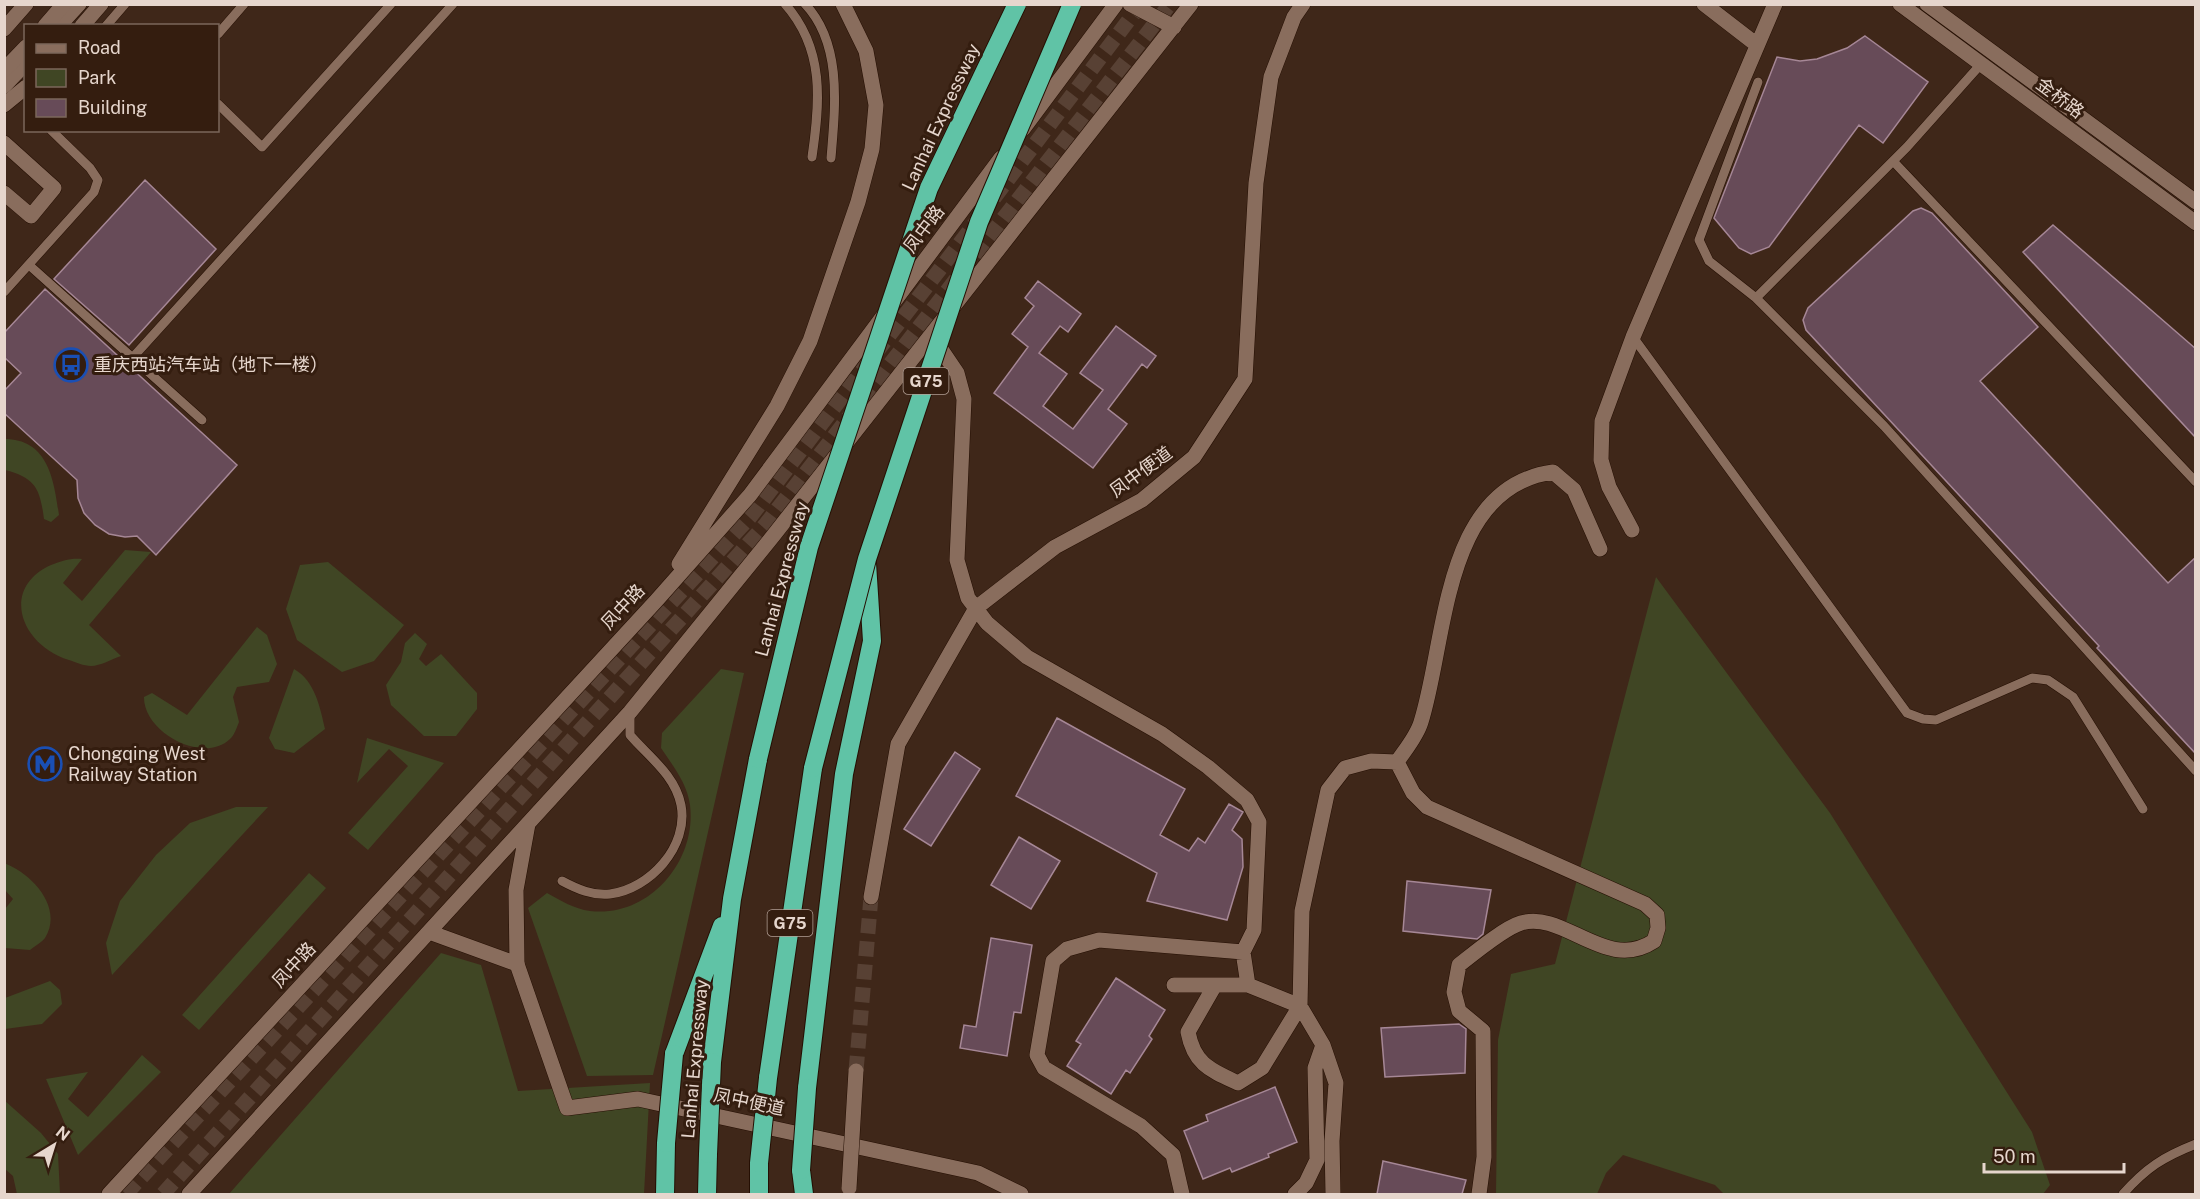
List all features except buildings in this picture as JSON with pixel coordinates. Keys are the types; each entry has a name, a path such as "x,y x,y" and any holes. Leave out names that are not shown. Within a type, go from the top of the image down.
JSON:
{"highway":[{"name":"Lanhai Expressway","path":"707,1194 712,1062 732,899 759,759 809,547 929,188 1017,4"},
{"name":"G75","path":"759,1194 759,1163 768,1078 813,768 867,558 979,222 1072,4"},
{"path":"802,1194 801,1170 807,1088 844,774 872,641 867,558"},
{"path":"665,1194 666,1143 674,1054 732,899"}],"street":[{"path":"4,29 26,4"},
{"path":"47,24 64,4"},
{"path":"62,24 79,4"},
{"path":"84,24 101,4"},
{"path":"656,601 777,406 810,341 858,202 872,149 876,105 866,51 843,4"},
{"name":"凤中路","path":"109,1194 656,601 750,495 1116,4"},
{"path":"1130,4 1174,27"},
{"path":"189,1194 630,712 773,536 1191,4"},
{"name":"凤中便道","path":"871,897 898,744 975,608 1055,547 1142,500 1194,457 1245,379 1256,183 1271,77 1294,17 1303,4"},
{"path":"1704,4 1757,45"},
{"path":"1632,530 1609,487 1601,460 1602,422 1634,337 1775,4"},
{"name":"金桥路","path":"1900,4 2196,223"},
{"name":"金桥路","path":"1928,4 2196,202"},
{"path":"4,70 24,49"},
{"path":"4,86 24,65"},
{"path":"4,105 24,89"},
{"path":"4,143 54,188 31,216 4,194"},
{"path":"931,335 957,373 964,399 957,560 968,598 987,623 1027,657 1162,734 1208,767 1247,800 1259,822 1254,930 1243,951 1248,985"},
{"path":"1397,762 1420,725 1458,556 1478,520 1505,489 1532,475 1553,472 1574,490 1600,549"},
{"path":"1215,985 1188,1032 1192,1052 1212,1071 1238,1083 1262,1068 1300,1006 1302,911 1329,790 1345,768 1371,761 1397,762"},
{"path":"1397,762 1413,794 1427,807 1645,904 1657,915 1658,928 1654,941 1640,950 1622,952 1560,929 1539,923 1521,923 1459,965 1454,992 1459,1011 1483,1031 1484,1157 1479,1194"},
{"path":"429,932 517,964 516,890 528,824"},
{"path":"1182,1194 1173,1155 1141,1126 1044,1068 1037,1055 1053,961 1067,949 1099,940 1243,951"},
{"name":"凤中便道","path":"517,964 567,1108 638,1099 978,1173 1021,1194"},
{"path":"1174,985 1248,985 1300,1006 1323,1044 1336,1083 1332,1141 1333,1194"},
{"path":"1296,1194 1306,1183 1317,1160 1315,1068 1323,1044"},
{"path":"849,1191 856,1071"}],"lane":[{"path":"108,24 125,4"},
{"path":"219,33 244,4"},
{"path":"219,105 262,147 391,4"},
{"path":"134,356 453,4"},
{"path":"785,4 798,18 812,49 818,80 818,114 812,157"},
{"path":"805,4 827,41 834,76 835,115 831,158"},
{"path":"1756,298 1893,161 1982,64"},
{"path":"1758,82 1699,240 1709,261 1756,298 1892,435 2196,771"},
{"path":"4,292 94,192 98,180 90,168 53,132"},
{"path":"1893,161 2196,482"},
{"path":"29,265 134,356 202,420"},
{"path":"1634,337 1907,713 1923,719 1936,720 2032,678 2048,680 2073,697 2144,809"},
{"path":"562,881 595,893 610,894 628,889 648,878 663,864 675,847 682,824 681,806 675,785 630,735 630,712"},
{"path":"2123,1194 2142,1173 2165,1156 2196,1144"}],"green space":[{"path":"4,439 19,441 31,446 47,464 55,489 59,515 51,522 44,519 41,500 35,486 24,477 5,470"},
{"path":"125,550 151,552 89,625 121,656 95,666 88,666 52,653 38,642 22,616 21,601 25,587 35,575 59,562 82,559 63,583 82,601"},
{"path":"328,562 404,625 374,661 342,672 297,640 286,609 300,565"},
{"path":"1656,577 1830,813 2032,1132 2050,1185 2043,1194 1724,1194 1715,1185 1623,1155 1606,1173 1597,1194 1496,1194 1498,1040 1511,974 1555,964"},
{"path":"257,627 267,635 277,664 269,682 237,687 233,697 239,722 231,738 219,746 205,748 176,741 164,733 153,722 146,710 144,697 152,693 187,715"},
{"path":"415,633 427,644 419,659 426,666 441,654 477,693 477,709 456,736 424,736 391,705 386,685 401,662 405,643"},
{"path":"294,669 312,687 325,729 294,753 275,749 269,738"},
{"path":"721,669 744,673 653,1075 587,1076 528,908 547,893 584,910 612,911 632,905 665,882 686,846 690,826 690,805 683,782 661,748 662,733"},
{"path":"367,738 444,763 368,850 348,833 408,766 389,749 357,783"},
{"path":"236,807 268,807 112,975 106,943 120,901 156,855 190,823"},
{"path":"4,863 34,883 47,903 50,926 45,938 30,950 5,948 5,909 13,899 5,890"},
{"path":"309,873 326,888 199,1030 182,1015"},
{"path":"441,953 481,965 518,1091 650,1083 644,1194 229,1194"},
{"path":"50,981 60,990 62,1004 42,1024 5,1029 5,998"},
{"path":"142,1055 161,1072 78,1155 46,1079 88,1072 68,1099 88,1117"},
{"path":"4,1100 41,1133 58,1154 60,1194 17,1194 13,1176 5,1169"}],"tunnel":[{"path":"994,198 1141,4"},
{"path":"163,1194 765,525 1170,4"},
{"path":"126,1194 751,516 976,222"},
{"path":"856,1071 871,897"}],"place":[{"name":"重庆西站汽车站（地下一楼）","path":"71,365"},
{"name":"Chongqing West Railway Station","path":"45,764"}]}
